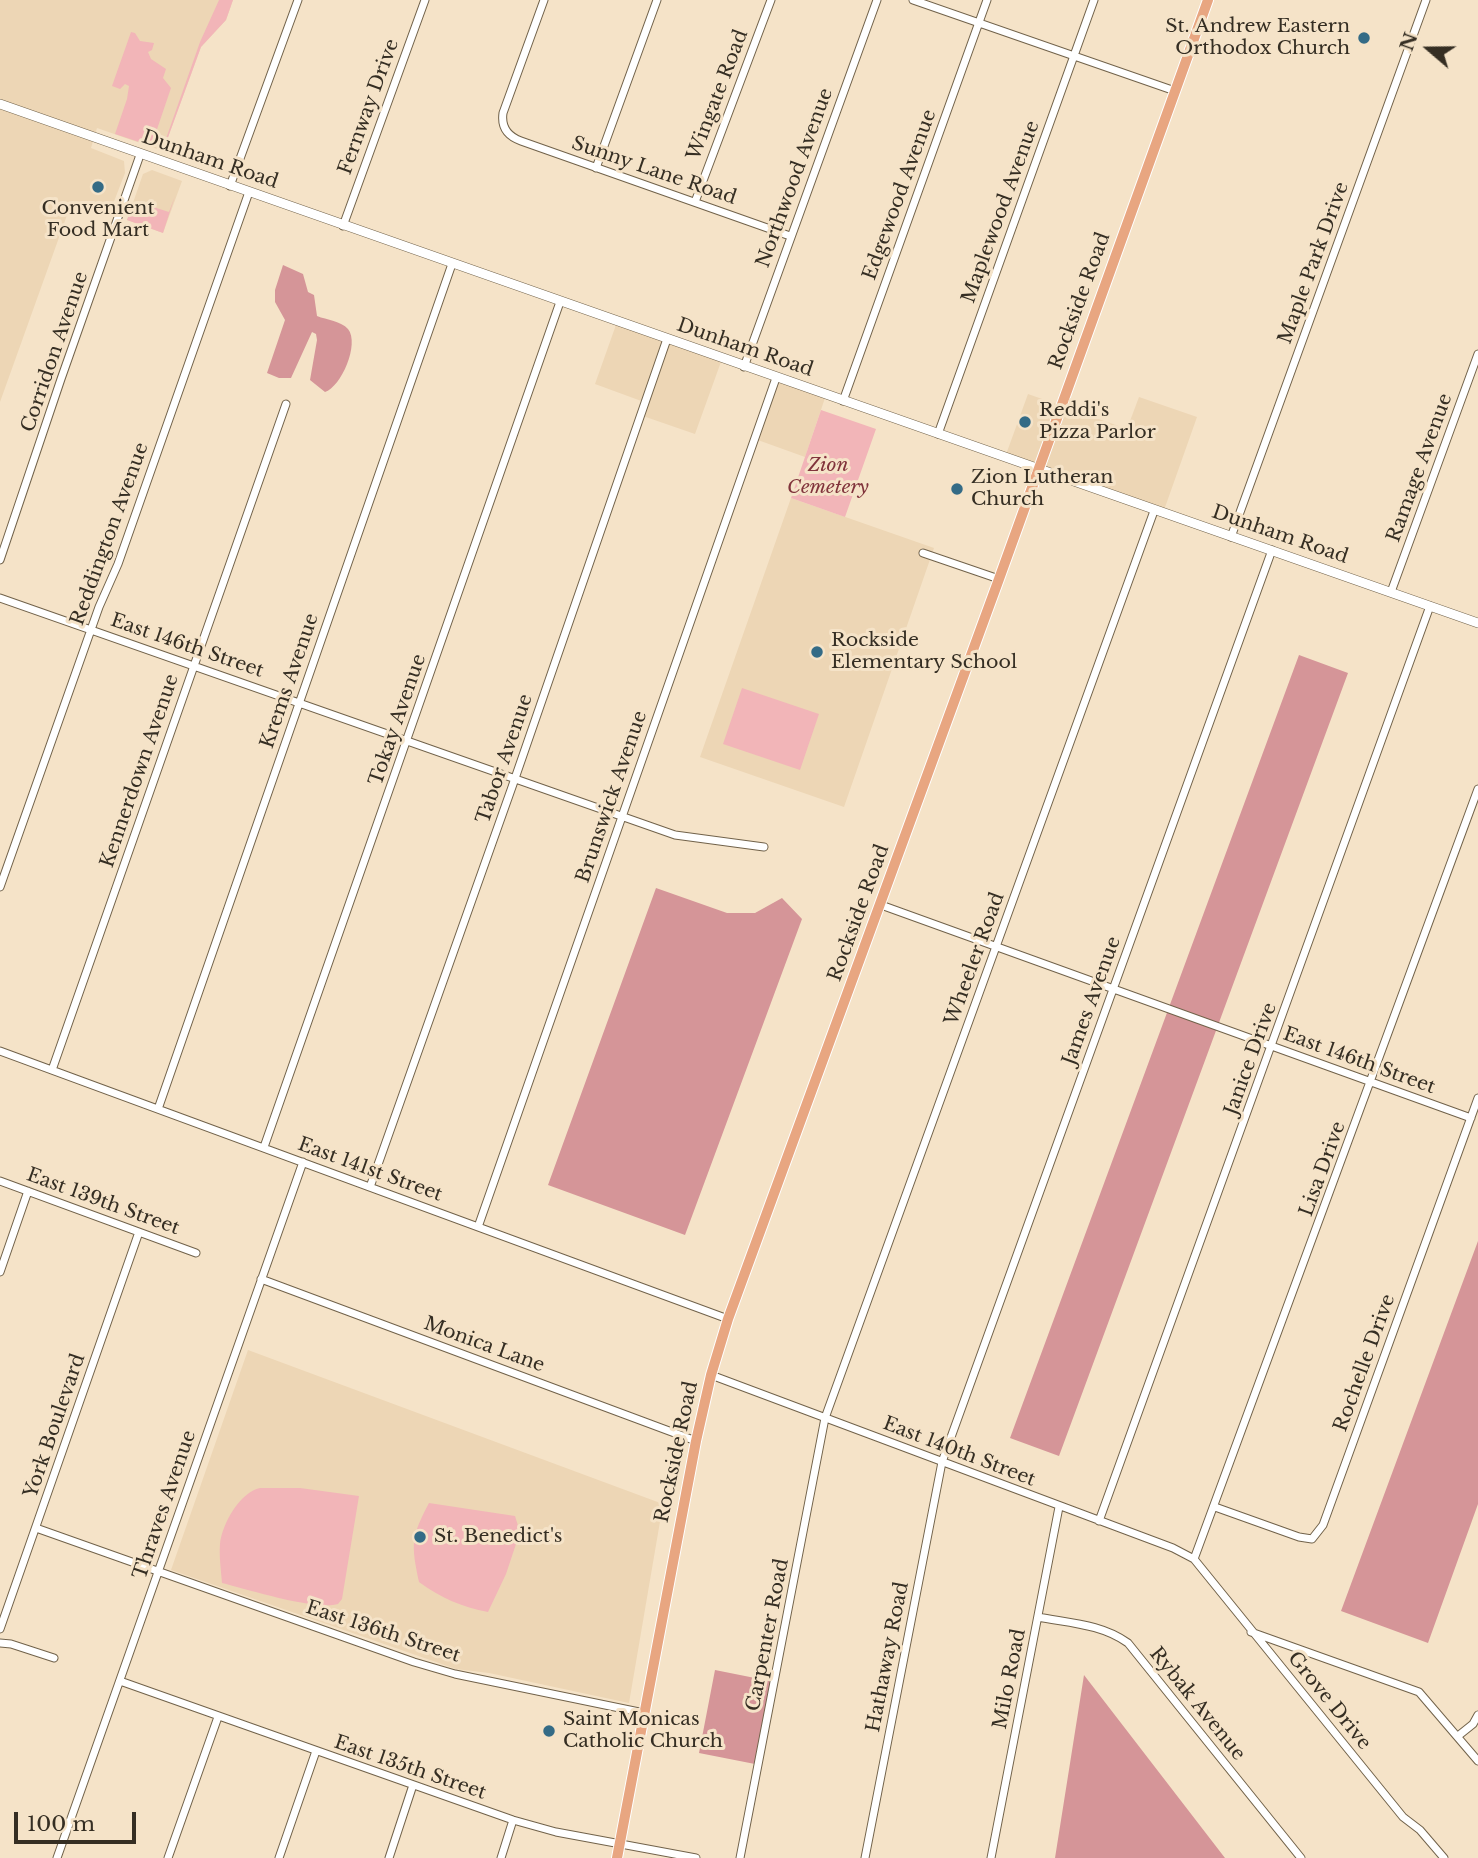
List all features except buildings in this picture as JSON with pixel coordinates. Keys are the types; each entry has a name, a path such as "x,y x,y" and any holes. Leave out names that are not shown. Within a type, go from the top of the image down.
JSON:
{"main road":[{"name":"Rockside Road","path":"617,1858 696,1441 711,1375 728,1320 1208,0"}],"street":[{"path":"230,186 298,0"},
{"name":"Fernway Drive","path":"343,226 425,0"},
{"name":"Sunny Lane Road","path":"544,0 503,113 503,126 509,135 790,236"},
{"path":"596,168 657,0"},
{"name":"Wingate Road","path":"695,202 771,0"},
{"name":"Northwood Avenue","path":"744,366 877,0"},
{"path":"913,0 1175,91"},
{"name":"Edgewood Avenue","path":"843,401 987,0"},
{"name":"Maplewood Avenue","path":"938,434 1094,0"},
{"name":"Maple Park Drive","path":"1231,537 1426,0"},
{"name":"Dunham Road","path":"0,104 1478,624"},
{"name":"Corridon Avenue","path":"0,560 43,437 52,402 141,155"},
{"name":"Reddington Avenue","path":"0,887 91,629 118,564 249,192"},
{"name":"Krems Avenue","path":"158,1108 452,264"},
{"name":"Tokay Avenue","path":"264,1147 560,302"},
{"name":"Tabor Avenue","path":"370,1187 667,339"},
{"name":"Ramage Avenue","path":"1391,592 1478,354"},
{"name":"Brunswick Avenue","path":"478,1227 776,378"},
{"name":"Kennerdown Avenue","path":"52,1070 286,404"},
{"name":"Wheeler Road","path":"825,1418 1154,510"},
{"name":"James Avenue","path":"942,1462 1272,550"},
{"path":"923,553 999,579"},
{"name":"East 146th Street","path":"0,598 675,835 764,847"},
{"name":"Janice Drive","path":"1099,1521 1430,606"},
{"name":"Lisa Drive","path":"1194,1559 1478,789"},
{"name":"East 146th Street","path":"881,905 1471,1118"},
{"name":"East 141st Street","path":"0,1051 728,1320"},
{"name":"Rochelle Drive","path":"1215,1507 1299,1537 1312,1539 1323,1525 1478,1098"},
{"name":"Thraves Avenue","path":"57,1858 303,1162"},
{"name":"East 139th Street","path":"0,1181 196,1253"},
{"path":"0,1272 28,1191"},
{"name":"York Boulevard","path":"0,1629 139,1232"},
{"name":"Monica Lane","path":"261,1279 696,1441"},
{"name":"East 140th Street","path":"711,1375 1173,1548 1194,1559"},
{"name":"Carpenter Road","path":"740,1858 825,1418"},
{"name":"Hathaway Road","path":"865,1858 942,1462"},
{"name":"Milo Road","path":"991,1858 1059,1507"},
{"name":"East 136th Street","path":"36,1528 446,1671 644,1713"},
{"name":"Grove Drive","path":"1194,1559 1402,1817 1420,1830 1444,1858"},
{"name":"Rybak Avenue","path":"1038,1617 1099,1628 1116,1634 1128,1643 1301,1858"},
{"path":"1251,1632 1419,1692 1478,1761"},
{"path":"0,1643 54,1658"},
{"name":"East 135th Street","path":"120,1681 513,1820 556,1832 696,1858"},
{"path":"1458,1736 1473,1724 1478,1715"},
{"path":"168,1858 218,1717"},
{"path":"279,1858 316,1752"},
{"path":"388,1858 413,1785"},
{"path":"501,1858 513,1820"}],"shaded area":[{"path":"0,0 233,0 226,20 201,47 163,151 97,128 91,148 124,161 125,173 108,217 71,204 0,402"},
{"path":"152,170 182,181 163,233 127,220 143,174"},
{"path":"283,265 303,274 308,292 314,295 317,316 342,324 351,336 352,344 347,364 337,382 325,392 310,380 317,340 316,334 312,332 291,378 279,378 267,373 285,320 275,302 275,290"},
{"path":"617,322 722,359 695,434 640,415 644,402 595,384"},
{"path":"776,378 826,395 805,457 755,439"},
{"path":"1028,394 1127,429 1139,397 1197,417 1163,513 1004,460"},
{"name":"Rockside Elementary School","path":"791,498 934,548 844,807 700,757"},
{"path":"1299,655 1348,673 1059,1456 1010,1438"},
{"path":"656,888 727,913 755,913 782,898 802,919 685,1235 548,1185"},
{"path":"1478,1241 1478,1504 1428,1643 1341,1611"},
{"name":"St. Benedict's","path":"248,1350 663,1504 629,1703 489,1673 456,1669 171,1570"},
{"path":"715,1670 775,1682 760,1765 699,1753"},
{"path":"1084,1675 1225,1858 1055,1858"}],"green space":[{"path":"219,0 233,0 226,20 201,47 163,151 200,42"},
{"path":"131,32 135,33 140,41 154,43 152,50 148,52 151,59 166,69 163,78 171,88 152,144 148,145 115,134 129,86 125,84 120,89 112,86"},
{"path":"175,196 163,233 127,220 132,205 147,205 169,212"},
{"name":"Zion Cemetery","path":"821,410 876,429 845,517 791,498"},
{"path":"742,688 819,714 800,770 723,744"},
{"path":"260,1488 300,1488 359,1496 342,1599 338,1604 314,1605 222,1583 220,1549 224,1527 239,1502"},
{"path":"429,1503 515,1516 520,1532 506,1574 488,1612 452,1601 419,1582 414,1541"}],"place":[{"name":"St. Andrew Eastern Orthodox Church","path":"1364,38"},
{"name":"Convenient Food Mart","path":"98,187"},
{"name":"Reddi's Pizza Parlor","path":"1025,422"},
{"name":"Zion Lutheran Church","path":"957,489"},
{"name":"Rockside Elementary School","path":"817,652"},
{"name":"St. Benedict's","path":"420,1537"},
{"name":"Saint Monicas Catholic Church","path":"549,1731"}]}
